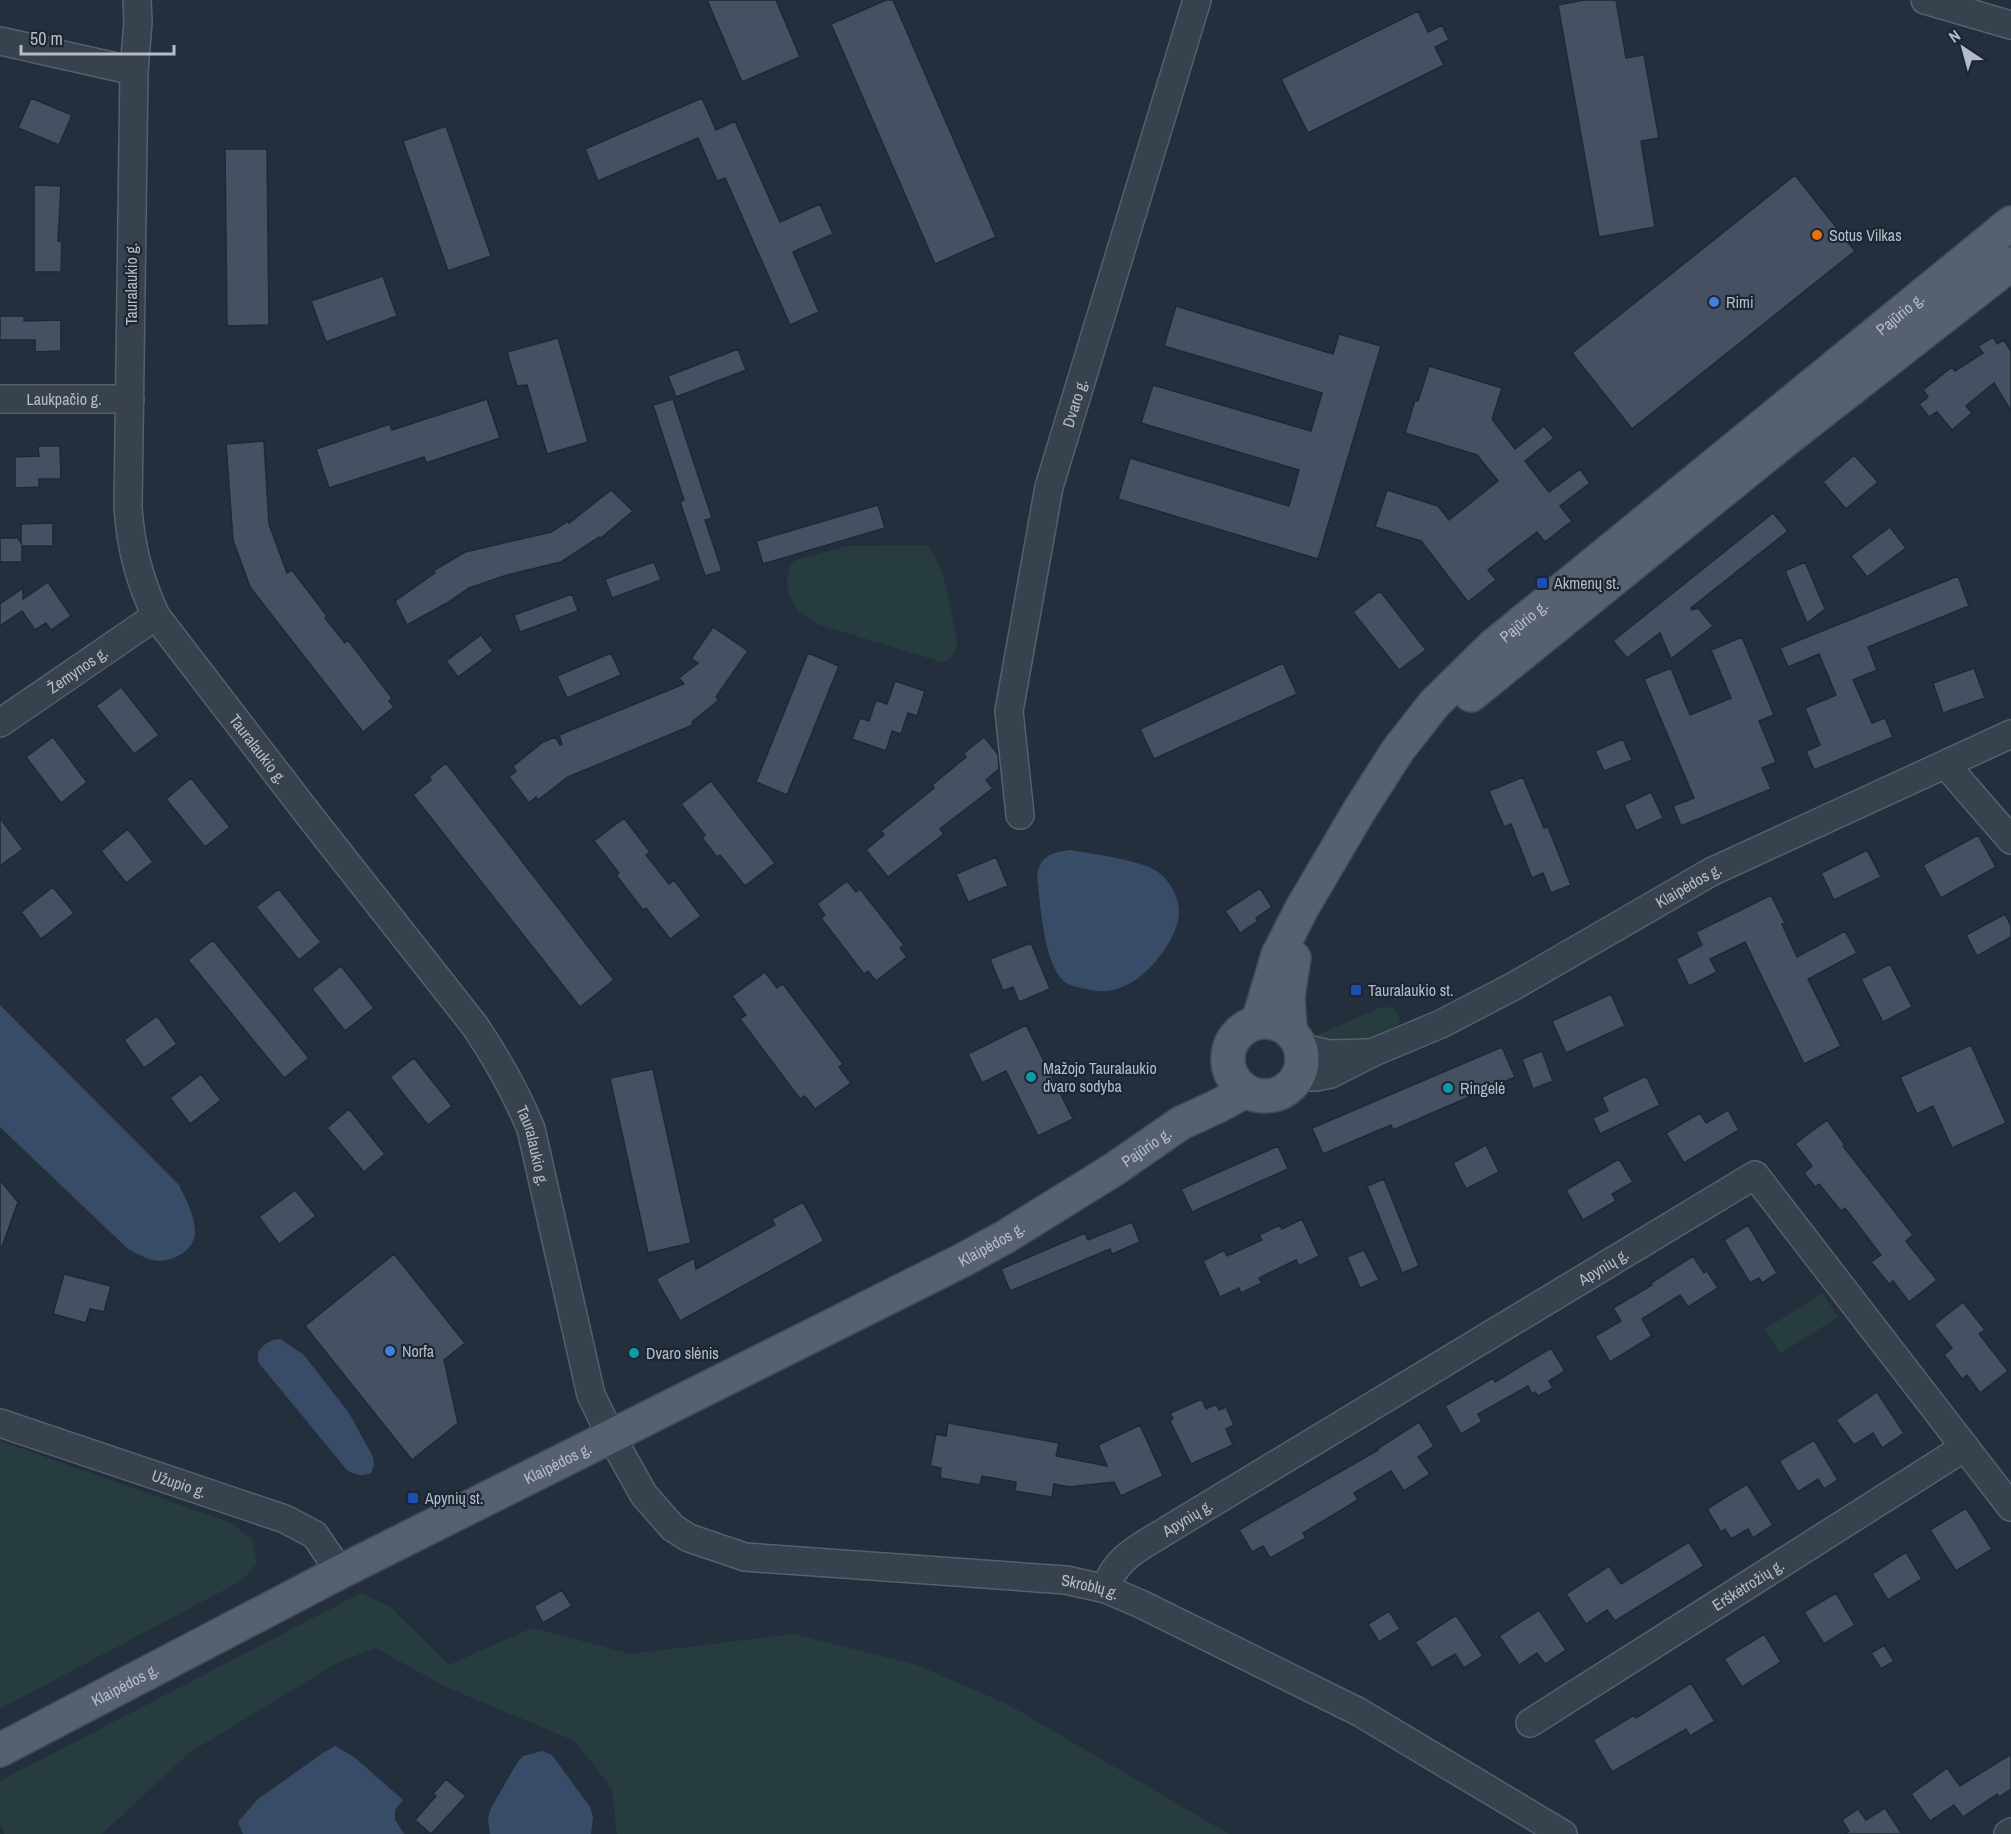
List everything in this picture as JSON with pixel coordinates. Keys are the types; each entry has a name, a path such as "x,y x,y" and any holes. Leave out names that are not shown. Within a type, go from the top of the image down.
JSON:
{"main road":[{"name":"Pajūrio g.","path":"1181,1123 1208,1093 1228,1062 1228,1052 1238,1033 1258,1022 1278,956 1302,908 1398,750 1434,704 1494,646 2011,223"},
{"name":"Pajūrio g.","path":"1296,1052 1288,996 1293,962 1302,940 1360,837 1386,797 1413,761 1474,692 1783,442 2011,264"},
{"path":"1228,1062 1231,1074 1238,1085 1247,1092 1258,1096 1270,1096 1281,1093 1291,1086 1296,1052 1280,1024 1269,1021 1258,1022"},
{"name":"Pajūrio g.","path":"1113,1170 1181,1123 1247,1092"},
{"name":"Klaipėdos g.","path":"3,1748 340,1572 963,1260 1005,1237 1113,1170"}],"street":[{"name":"Tauralaukio g.","path":"137,0 128,508 131,545 143,587 156,616 475,1026 504,1071 531,1129 591,1395 611,1436"},
{"name":"Dvaro g.","path":"1020,815 1009,711 1049,487 1197,0"},
{"path":"1925,0 2011,25"},
{"path":"0,41 134,71"},
{"name":"Laukpačio g.","path":"0,399 130,399"},
{"name":"Žemynos g.","path":"0,723 156,616"},
{"name":"Klaipėdos g.","path":"1296,1052 1316,1077 1331,1074 1374,1052 1441,1024 1514,986 1711,872 2011,734"},
{"path":"1946,765 2011,840"},
{"name":"Apynių g.","path":"1106,1589 1109,1576 1118,1562 1168,1529 1755,1175 2011,1507"},
{"name":"Užupio g.","path":"0,1423 285,1519 315,1535 340,1572"},
{"name":"Skroblų g.","path":"611,1436 644,1495 673,1528 689,1538 746,1557 1066,1580 1106,1589 1359,1712 1563,1834"},
{"name":"Erškėtrožių g.","path":"1530,1723 1965,1447"}],"green space":[{"path":"927,545 939,564 957,641 954,654 942,662 817,624 798,611 789,594 787,577 791,564 798,559 848,546"},
{"path":"1389,1007 1397,1012 1400,1021 1388,1031 1371,1039 1336,1045 1313,1037 1380,1008"},
{"path":"1823,1293 1838,1317 1780,1354 1765,1329"},
{"path":"0,1441 229,1522 252,1539 257,1564 241,1581 0,1709"},
{"path":"361,1593 389,1606 449,1665 532,1628 631,1654 792,1634 917,1665 1007,1704 1229,1834 617,1834 612,1789 575,1741 446,1687 375,1648 337,1663 189,1753 102,1834 4,1834 0,1823 0,1781"}],"water":[{"path":"1070,850 1116,858 1150,868 1168,881 1175,893 1179,913 1170,941 1146,971 1137,979 1117,989 1099,991 1068,984 1053,965 1048,951 1040,904 1038,871 1043,860 1051,854"},
{"path":"0,1005 179,1185 191,1212 195,1229 192,1243 182,1254 160,1261 128,1249 0,1127"},
{"path":"280,1339 304,1355 349,1413 373,1457 374,1465 371,1473 359,1475 347,1470 258,1362 258,1352 262,1347 270,1341"},
{"path":"335,1746 354,1757 403,1800 395,1810 395,1820 404,1834 243,1834 238,1822 258,1799"},
{"path":"542,1751 552,1755 590,1807 593,1817 591,1834 490,1834 488,1818 491,1808 517,1763 523,1756"}],"building":[{"path":"707,0 776,0 800,57 742,82"},
{"path":"886,0 893,0 996,237 935,264 831,24"},
{"path":"1584,0 1616,0 1626,58 1644,55 1659,138 1641,141 1655,227 1599,237 1558,5"},
{"path":"1418,11 1428,32 1442,25 1449,40 1435,47 1444,65 1308,133 1281,79"},
{"path":"31,98 72,115 59,145 18,128"},
{"path":"702,98 716,130 735,121 780,222 820,204 833,234 793,252 819,312 790,325 725,178 717,181 698,138 598,181 585,149"},
{"path":"446,126 491,256 448,271 403,141"},
{"path":"225,149 267,149 269,325 227,326"},
{"name":"Rimi","path":"1795,175 1855,251 1632,429 1572,353"},
{"path":"34,185 61,186 58,241 62,242 61,272 34,272"},
{"path":"383,276 397,316 326,342 311,301"},
{"path":"1176,306 1333,354 1339,334 1381,346 1318,559 1118,499 1130,458 1289,506 1299,470 1141,423 1153,385 1311,431 1322,393 1164,346"},
{"path":"0,316 24,316 24,321 61,320 61,351 35,352 35,340 0,340"},
{"path":"1993,337 1997,344 2004,340 2011,351 2011,411 1994,383 1966,406 1972,413 1952,430 1937,412 1929,417 1919,404 1928,397 1923,390 1952,367 1955,371 1983,353 1978,346"},
{"path":"558,338 588,442 547,454 527,385 517,386 507,352"},
{"path":"738,349 746,370 676,397 668,376"},
{"path":"1429,366 1502,388 1492,419 1515,449 1544,426 1554,438 1525,461 1549,492 1580,469 1590,483 1560,506 1572,521 1545,542 1537,532 1488,570 1496,580 1468,602 1421,541 1375,527 1387,490 1438,506 1449,520 1498,481 1477,455 1405,433"},
{"path":"487,399 500,438 426,463 424,457 329,488 316,449 390,424 392,430"},
{"path":"673,399 712,518 705,520 722,571 705,576 680,502 684,500 653,405"},
{"path":"264,441 269,524 287,573 292,570 327,616 325,618 345,643 348,640 392,698 389,701 394,707 363,732 250,587 233,540 226,444"},
{"path":"38,446 60,446 61,479 39,479 39,487 15,488 15,457 39,456"},
{"path":"1854,455 1878,482 1846,509 1823,482"},
{"path":"611,490 633,511 601,538 599,537 561,562 507,575 469,588 407,625 395,601 435,573 433,571 465,552 551,532 568,521 569,523"},
{"path":"878,505 885,528 763,564 756,541"},
{"path":"1773,513 1788,531 1691,608 1692,610 1698,608 1713,626 1671,659 1660,633 1627,658 1613,641"},
{"path":"53,523 53,546 22,546 22,562 0,562 0,538 18,538 21,543 21,524"},
{"path":"1890,527 1906,548 1867,577 1851,556"},
{"path":"654,562 661,580 612,598 605,579"},
{"path":"1805,562 1825,609 1807,623 1785,571"},
{"path":"1958,576 1969,606 1868,647 1877,670 1853,680 1872,723 1885,718 1893,737 1814,770 1806,751 1820,745 1805,708 1836,695 1819,654 1788,667 1780,648"},
{"path":"48,582 71,616 51,630 46,623 35,630 22,611 0,626 0,604 23,588 23,599"},
{"path":"1380,591 1426,650 1399,670 1353,612"},
{"path":"572,594 578,611 520,632 514,615"},
{"path":"713,627 748,651 716,697 719,700 692,722 693,725 568,777 538,800 536,797 529,803 509,777 516,771 513,766 543,742 555,737 560,745 562,744 559,735 684,684 679,678 698,663 691,659"},
{"path":"481,635 493,651 458,677 446,661"},
{"path":"1742,637 1774,715 1759,721 1776,762 1762,768 1771,789 1681,826 1673,806 1694,798 1644,679 1671,668 1690,715 1731,698 1711,650"},
{"path":"611,653 621,675 567,698 557,676"},
{"path":"808,653 839,666 787,795 756,782"},
{"path":"1283,663 1297,694 1154,759 1140,729"},
{"path":"1974,668 1985,698 1943,713 1933,683"},
{"path":"895,681 925,691 917,716 908,713 901,734 892,731 886,751 852,739 860,718 869,721 876,700 887,704"},
{"path":"121,687 159,735 134,754 96,706"},
{"path":"53,737 87,782 61,803 26,757"},
{"path":"984,737 998,754 999,769 986,780 993,788 940,829 944,834 888,877 866,850 884,835 881,831 934,788 932,785 966,757 964,753"},
{"path":"1623,739 1632,760 1604,771 1595,751"},
{"path":"446,763 614,980 580,1007 413,795"},
{"path":"1523,777 1544,828 1548,827 1571,885 1551,893 1543,873 1532,878 1511,824 1504,827 1489,791"},
{"path":"191,778 230,827 205,847 166,799"},
{"path":"711,781 775,863 745,886 720,855 717,857 702,838 705,835 681,804"},
{"path":"1651,792 1663,818 1636,831 1624,805"},
{"path":"0,818 23,849 0,866"},
{"path":"624,818 650,852 646,855 669,884 674,880 701,916 670,939 646,908 643,910 616,875 619,873 594,841"},
{"path":"128,829 153,862 126,883 101,851"},
{"path":"1978,835 1996,867 1941,898 1923,865"},
{"path":"1867,850 1881,877 1834,900 1821,873"},
{"path":"996,857 1008,886 968,902 956,874"},
{"path":"847,881 856,892 860,889 904,945 900,948 907,957 876,981 868,971 864,974 821,918 825,915 817,904"},
{"path":"53,887 74,913 41,939 21,912"},
{"path":"1260,888 1272,907 1256,918 1258,921 1240,933 1225,911"},
{"path":"279,889 321,942 299,960 256,907"},
{"path":"1771,895 1785,923 1782,924 1797,957 1845,931 1857,953 1808,979 1841,1046 1804,1064 1745,942 1710,959 1717,972 1689,986 1676,959 1702,945 1696,932"},
{"path":"2005,914 2011,926 2011,937 1977,956 1966,935"},
{"path":"213,940 309,1058 284,1078 188,960"},
{"path":"1031,943 1050,989 1019,1002 1013,987 1003,991 990,959"},
{"path":"1890,964 1912,1007 1883,1022 1861,979"},
{"path":"341,966 374,1008 345,1031 312,989"},
{"path":"765,972 777,988 783,984 843,1064 839,1067 851,1083 815,1109 805,1096 800,1099 740,1019 746,1015 732,996"},
{"path":"1611,994 1625,1026 1566,1053 1552,1021"},
{"path":"157,1016 177,1044 144,1068 124,1040"},
{"name":"Mažojo Tauralaukio dvaro sodyba","path":"1026,1025 1073,1119 1038,1136 1006,1071 982,1083 968,1054"},
{"path":"1971,1045 2006,1123 1952,1148 1933,1106 1917,1114 1900,1077"},
{"name":"Ringelė","path":"1502,1047 1515,1077 1393,1130 1391,1125 1323,1154 1312,1128"},
{"path":"1542,1051 1553,1081 1533,1089 1522,1059"},
{"path":"414,1058 452,1106 428,1125 390,1077"},
{"path":"653,1069 691,1243 648,1253 610,1078"},
{"path":"201,1074 221,1100 190,1124 170,1098"},
{"path":"1646,1076 1660,1105 1600,1134 1593,1118 1608,1111 1602,1097"},
{"path":"349,1109 385,1154 364,1172 327,1128"},
{"path":"1728,1110 1739,1130 1684,1163 1666,1133 1700,1113 1706,1123"},
{"path":"1827,1120 1845,1145 1843,1146 1913,1235 1906,1241 1937,1280 1909,1302 1893,1281 1889,1284 1871,1262 1881,1255 1845,1208 1841,1211 1819,1184 1815,1187 1804,1173 1812,1166 1795,1144"},
{"path":"1486,1145 1499,1172 1466,1189 1453,1163"},
{"path":"1278,1146 1288,1169 1192,1212 1181,1189"},
{"path":"1619,1159 1633,1182 1612,1194 1616,1201 1583,1220 1566,1190"},
{"path":"1384,1179 1419,1266 1402,1273 1367,1186"},
{"path":"0,1180 18,1202 2,1247 0,1246"},
{"path":"295,1190 316,1216 279,1244 259,1217"},
{"path":"803,1202 824,1241 680,1321 656,1279 694,1258 696,1269 775,1225 772,1219"},
{"path":"1302,1219 1319,1256 1299,1266 1296,1260 1259,1278 1262,1283 1241,1293 1239,1288 1220,1297 1203,1261 1224,1250 1227,1256 1262,1240 1259,1235 1280,1225 1282,1229"},
{"path":"1132,1222 1140,1242 1112,1254 1110,1249 1010,1291 1001,1269 1085,1233 1088,1240"},
{"path":"1748,1225 1777,1273 1762,1283 1759,1278 1750,1283 1724,1240"},
{"path":"1364,1250 1379,1280 1360,1288 1347,1257"},
{"name":"Norfa","path":"394,1254 465,1343 444,1360 458,1423 412,1460 305,1326"},
{"path":"1693,1256 1718,1288 1688,1307 1680,1295 1642,1319 1652,1336 1610,1362 1595,1336 1621,1321 1613,1308 1652,1285 1651,1283"},
{"path":"64,1274 111,1286 104,1312 90,1309 86,1323 53,1314"},
{"path":"1963,1302 1985,1330 1979,1334 2008,1371 1980,1393 1967,1375 1962,1379 1944,1355 1952,1348 1934,1325"},
{"path":"1551,1348 1565,1371 1549,1381 1553,1388 1538,1396 1535,1392 1532,1394 1528,1386 1478,1414 1482,1422 1461,1434 1445,1406 1493,1378 1495,1382"},
{"path":"1877,1392 1904,1433 1882,1448 1873,1433 1854,1445 1836,1420"},
{"path":"1202,1399 1206,1409 1216,1404 1219,1410 1226,1407 1234,1425 1226,1429 1233,1445 1191,1464 1170,1421 1173,1419 1170,1413"},
{"path":"1419,1422 1434,1446 1418,1457 1430,1474 1404,1491 1391,1471 1354,1493 1358,1500 1303,1533 1306,1538 1270,1558 1263,1546 1252,1552 1239,1530 1378,1450"},
{"path":"948,1423 1059,1443 1056,1456 1107,1466 1098,1445 1140,1425 1163,1476 1121,1496 1114,1482 1069,1487 1054,1484 1052,1497 1015,1491 1016,1482 982,1476 980,1485 940,1478 941,1468 930,1466 936,1434 946,1436"},
{"path":"1814,1440 1838,1480 1824,1489 1818,1479 1798,1492 1779,1461"},
{"path":"1747,1484 1773,1525 1753,1538 1748,1529 1731,1539 1725,1529 1721,1532 1707,1509"},
{"path":"1966,1508 1992,1549 1956,1571 1930,1530"},
{"path":"1689,1542 1704,1566 1615,1621 1607,1610 1586,1624 1566,1594 1609,1566 1621,1584"},
{"path":"1906,1552 1922,1579 1888,1600 1872,1574"},
{"path":"562,1590 572,1606 543,1623 534,1606"},
{"path":"1836,1593 1855,1625 1824,1644 1804,1612"},
{"path":"1539,1610 1566,1650 1545,1664 1537,1653 1519,1665 1499,1636"},
{"path":"1389,1611 1400,1629 1379,1642 1368,1624"},
{"path":"1456,1615 1483,1656 1464,1668 1455,1654 1432,1668 1415,1642"},
{"path":"1764,1634 1781,1662 1742,1687 1724,1659"},
{"path":"1884,1645 1894,1661 1881,1669 1871,1653"},
{"path":"1691,1683 1715,1721 1690,1736 1686,1729 1612,1772 1593,1740 1634,1715 1636,1718"},
{"path":"2011,1754 2011,1789 1999,1797 1997,1794 1963,1817 1954,1805 1930,1821 1911,1794 1947,1768 1960,1786"},
{"path":"446,1779 466,1796 431,1834 415,1820 436,1796 433,1794"},
{"path":"1885,1808 1902,1834 1845,1834 1849,1831 1842,1820 1858,1809 1866,1820"}],"place":[{"name":"Sotus Vilkas","path":"1817,235"},
{"name":"Rimi","path":"1714,302"},
{"name":"Akmenų st.","path":"1542,583"},
{"name":"Tauralaukio st.","path":"1356,990"},
{"name":"Mažojo Tauralaukio dvaro sodyba","path":"1031,1077"},
{"name":"Ringelė","path":"1448,1088"},
{"name":"Norfa","path":"390,1351"},
{"name":"Dvaro slėnis","path":"634,1353"},
{"name":"Apynių st.","path":"413,1498"}]}
